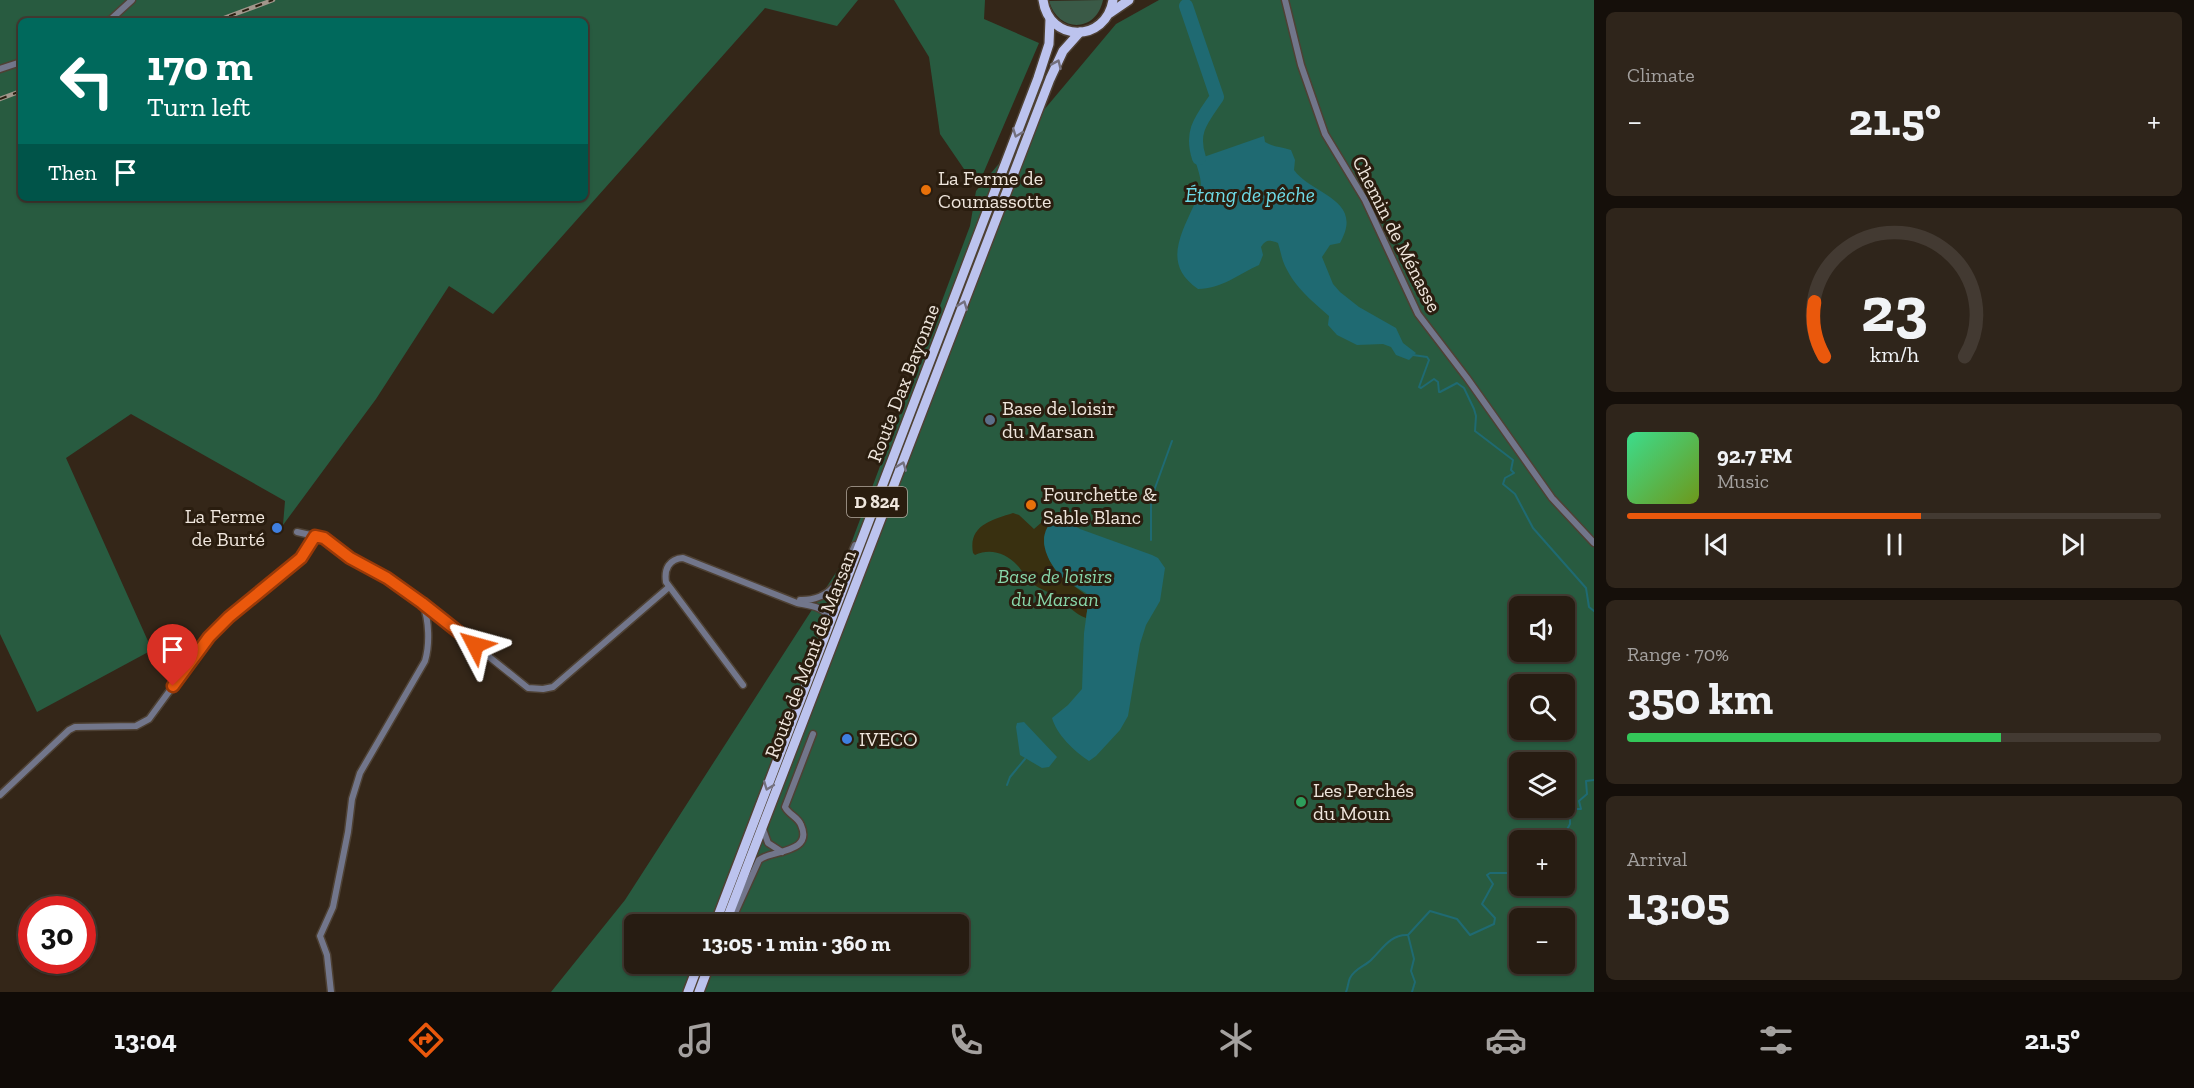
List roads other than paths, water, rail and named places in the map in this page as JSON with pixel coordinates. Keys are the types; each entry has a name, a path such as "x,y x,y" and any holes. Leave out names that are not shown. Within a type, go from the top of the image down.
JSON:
{"main road":[{"path":"1042,0 1050,20 1060,28 1080,32 1096,27 1129,0"},
{"path":"1108,15 1113,0"},
{"name":"Route Dax Bayonne","path":"719,914 1038,78 1049,44 1050,20"},
{"name":"Route de Mont de Marsan","path":"732,914 762,828 1048,86 1063,51 1080,32"},
{"path":"688,992 695,974"},
{"path":"699,992 706,974"}],"street":[{"path":"112,18 132,0"},
{"name":"Chemin de Ménasse","path":"1285,0 1301,65 1325,134 1365,200 1418,314 1467,378 1552,498 1594,543"},
{"path":"0,69 18,63"},
{"path":"787,598 810,600 827,593 836,585 883,485"},
{"path":"297,532 324,538 350,558 375,570 422,603 528,688 553,687 669,587"},
{"path":"0,795 69,730 75,727 136,726 149,719 209,637 229,617 301,558 315,536"},
{"path":"743,685 669,587 665,578 668,565 676,559 683,558 797,603 819,606 832,620"},
{"path":"331,992 327,955 321,941 321,930 333,907 352,799 360,773 425,661 428,641 422,603"},
{"path":"733,914 759,860 767,854 783,852 796,847 802,837 800,822 788,813 785,807 813,734"},
{"path":"762,828 768,843 783,852"}],"water":[{"name":"Étang de pêche","path":"1264,136 1268,144 1291,150 1295,160 1294,170 1302,179 1333,199 1341,207 1346,217 1346,228 1340,243 1330,245 1322,257 1333,284 1359,307 1396,328 1403,343 1416,353 1409,360 1396,355 1391,347 1383,344 1357,345 1337,335 1328,325 1329,316 1303,292 1291,277 1278,243 1266,241 1261,247 1263,255 1259,265 1214,287 1198,289 1187,280 1178,260 1178,250 1180,239 1201,188 1195,160"},
{"path":"1058,517 1080,529 1152,555 1158,558 1165,568 1160,601 1146,625 1140,644 1128,716 1120,730 1089,761 1067,742 1052,718 1082,689 1084,633 1089,597 1063,578 1047,556 1044,539 1046,531 1050,523"},
{"path":"1024,722 1057,757 1049,767 1042,768 1020,755 1016,727 1017,723"}],"waterway":[{"path":"1186,6 1217,97 1199,126 1196,140 1199,158"},
{"path":"1413,355 1427,357 1429,360 1419,387 1421,388 1434,379 1438,382 1439,392 1457,383 1464,388 1476,416 1475,431 1513,460 1511,470 1514,473 1505,478 1503,484 1515,494 1533,528 1586,588 1589,607 1594,611"},
{"path":"1151,540 1151,499 1172,441"},
{"path":"1007,785 1010,777 1025,759"},
{"path":"1567,830 1570,824 1570,809 1581,809 1579,801 1587,794 1586,781 1594,780"},
{"path":"1346,992 1350,978 1355,972 1392,939 1408,935 1430,911 1457,919 1470,935 1494,924 1495,918 1482,904 1493,884 1487,875 1509,873"},
{"path":"1408,935 1414,959 1411,971 1415,982 1412,992"}],"railway":[{"path":"224,18 273,0"},
{"path":"0,99 18,92"}],"place":[{"name":"La Ferme de Coumassotte","path":"926,190"},
{"name":"Base de loisir du Marsan","path":"990,420"},
{"name":"Fourchette & Sable Blanc","path":"1031,505"},
{"name":"La Ferme de Burté","path":"277,528"},
{"name":"IVECO","path":"847,739"},
{"name":"Les Perchés du Moun","path":"1301,802"}],"park label":[{"name":"Base de loisirs du Marsan","path":"1055,588"}]}
